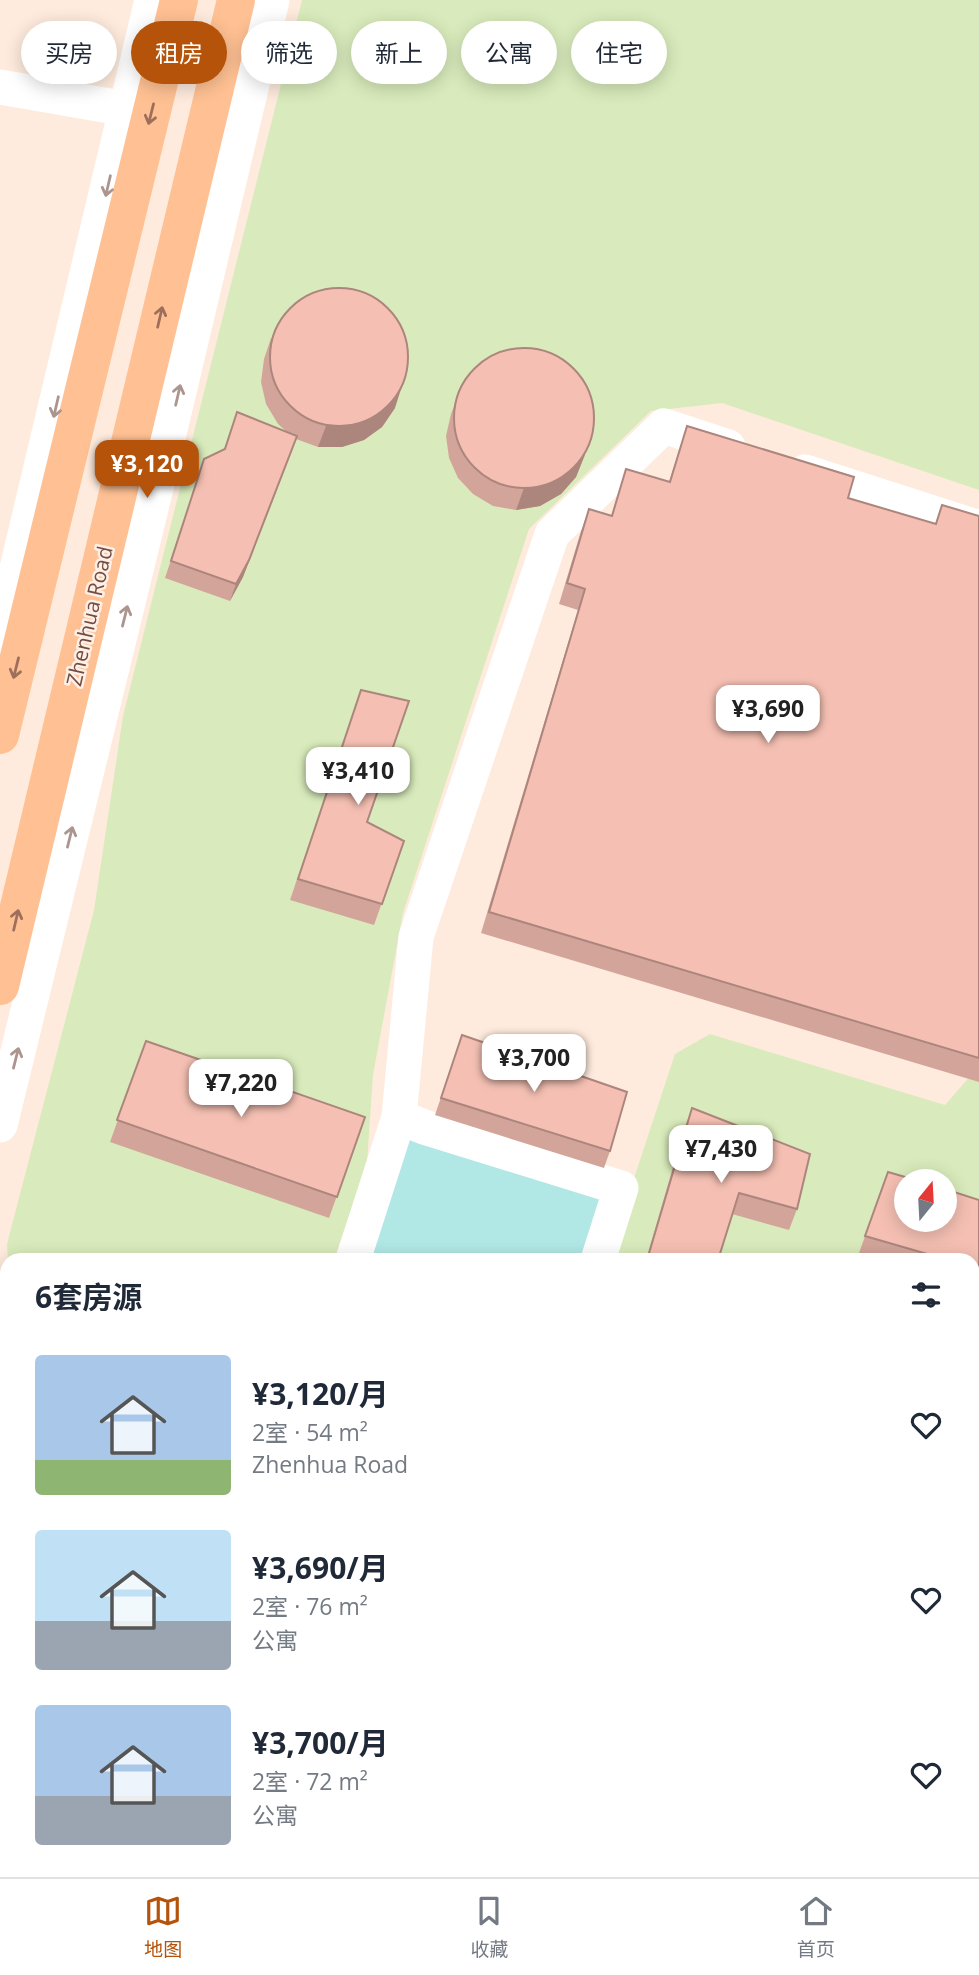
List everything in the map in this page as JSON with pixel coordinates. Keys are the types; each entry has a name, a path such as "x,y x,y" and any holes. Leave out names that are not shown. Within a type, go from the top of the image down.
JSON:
{"main road":[{"path":"0,735 179,0"},
{"name":"Zhenhua Road","path":"0,986 236,0"}],"street":[{"path":"0,640 152,0"},
{"path":"0,1125 272,0"},
{"path":"0,87 127,109"},
{"path":"355,1253 399,1117 416,937 552,534 664,426 979,528"},
{"path":"399,1117 621,1188 600,1253"}],"green space":[{"path":"302,0 979,0 979,490 722,403 651,411 529,529 403,913 373,1075 367,1163 336,1253 8,1253 7,1244 94,910 123,716 281,84 337,84 337,21 297,21"},
{"path":"710,1034 945,1105 979,1066 979,1253 609,1253 675,1054"}],"water":[{"path":"399,1117 621,1188 600,1253 355,1253"}],"building":[{"path":"339,288 366,293 388,308 403,330 408,357 403,384 388,406 366,421 339,426 312,421 290,406 275,384 270,357 275,330 290,308 312,293"},
{"path":"524,348 551,354 573,369 588,391 594,418 588,445 573,467 551,482 524,488 497,482 475,467 460,445 454,418 460,391 475,369 497,354"},
{"path":"237,412 297,436 249,560 236,584 171,561 204,459 225,449"},
{"path":"687,426 854,477 848,498 936,524 942,505 979,516 979,1058 489,912 585,589 567,583 589,509 612,516 626,469 670,482"},
{"path":"361,690 409,701 367,822 404,841 382,904 298,879"},
{"path":"462,1035 627,1092 610,1151 441,1098"},
{"path":"146,1041 365,1117 337,1197 117,1120"},
{"path":"692,1108 810,1154 797,1209 739,1193 720,1253 649,1253"},
{"path":"888,1172 894,1174 894,1232 957,1232 957,1193 979,1200 979,1253 924,1253 865,1236"}]}
